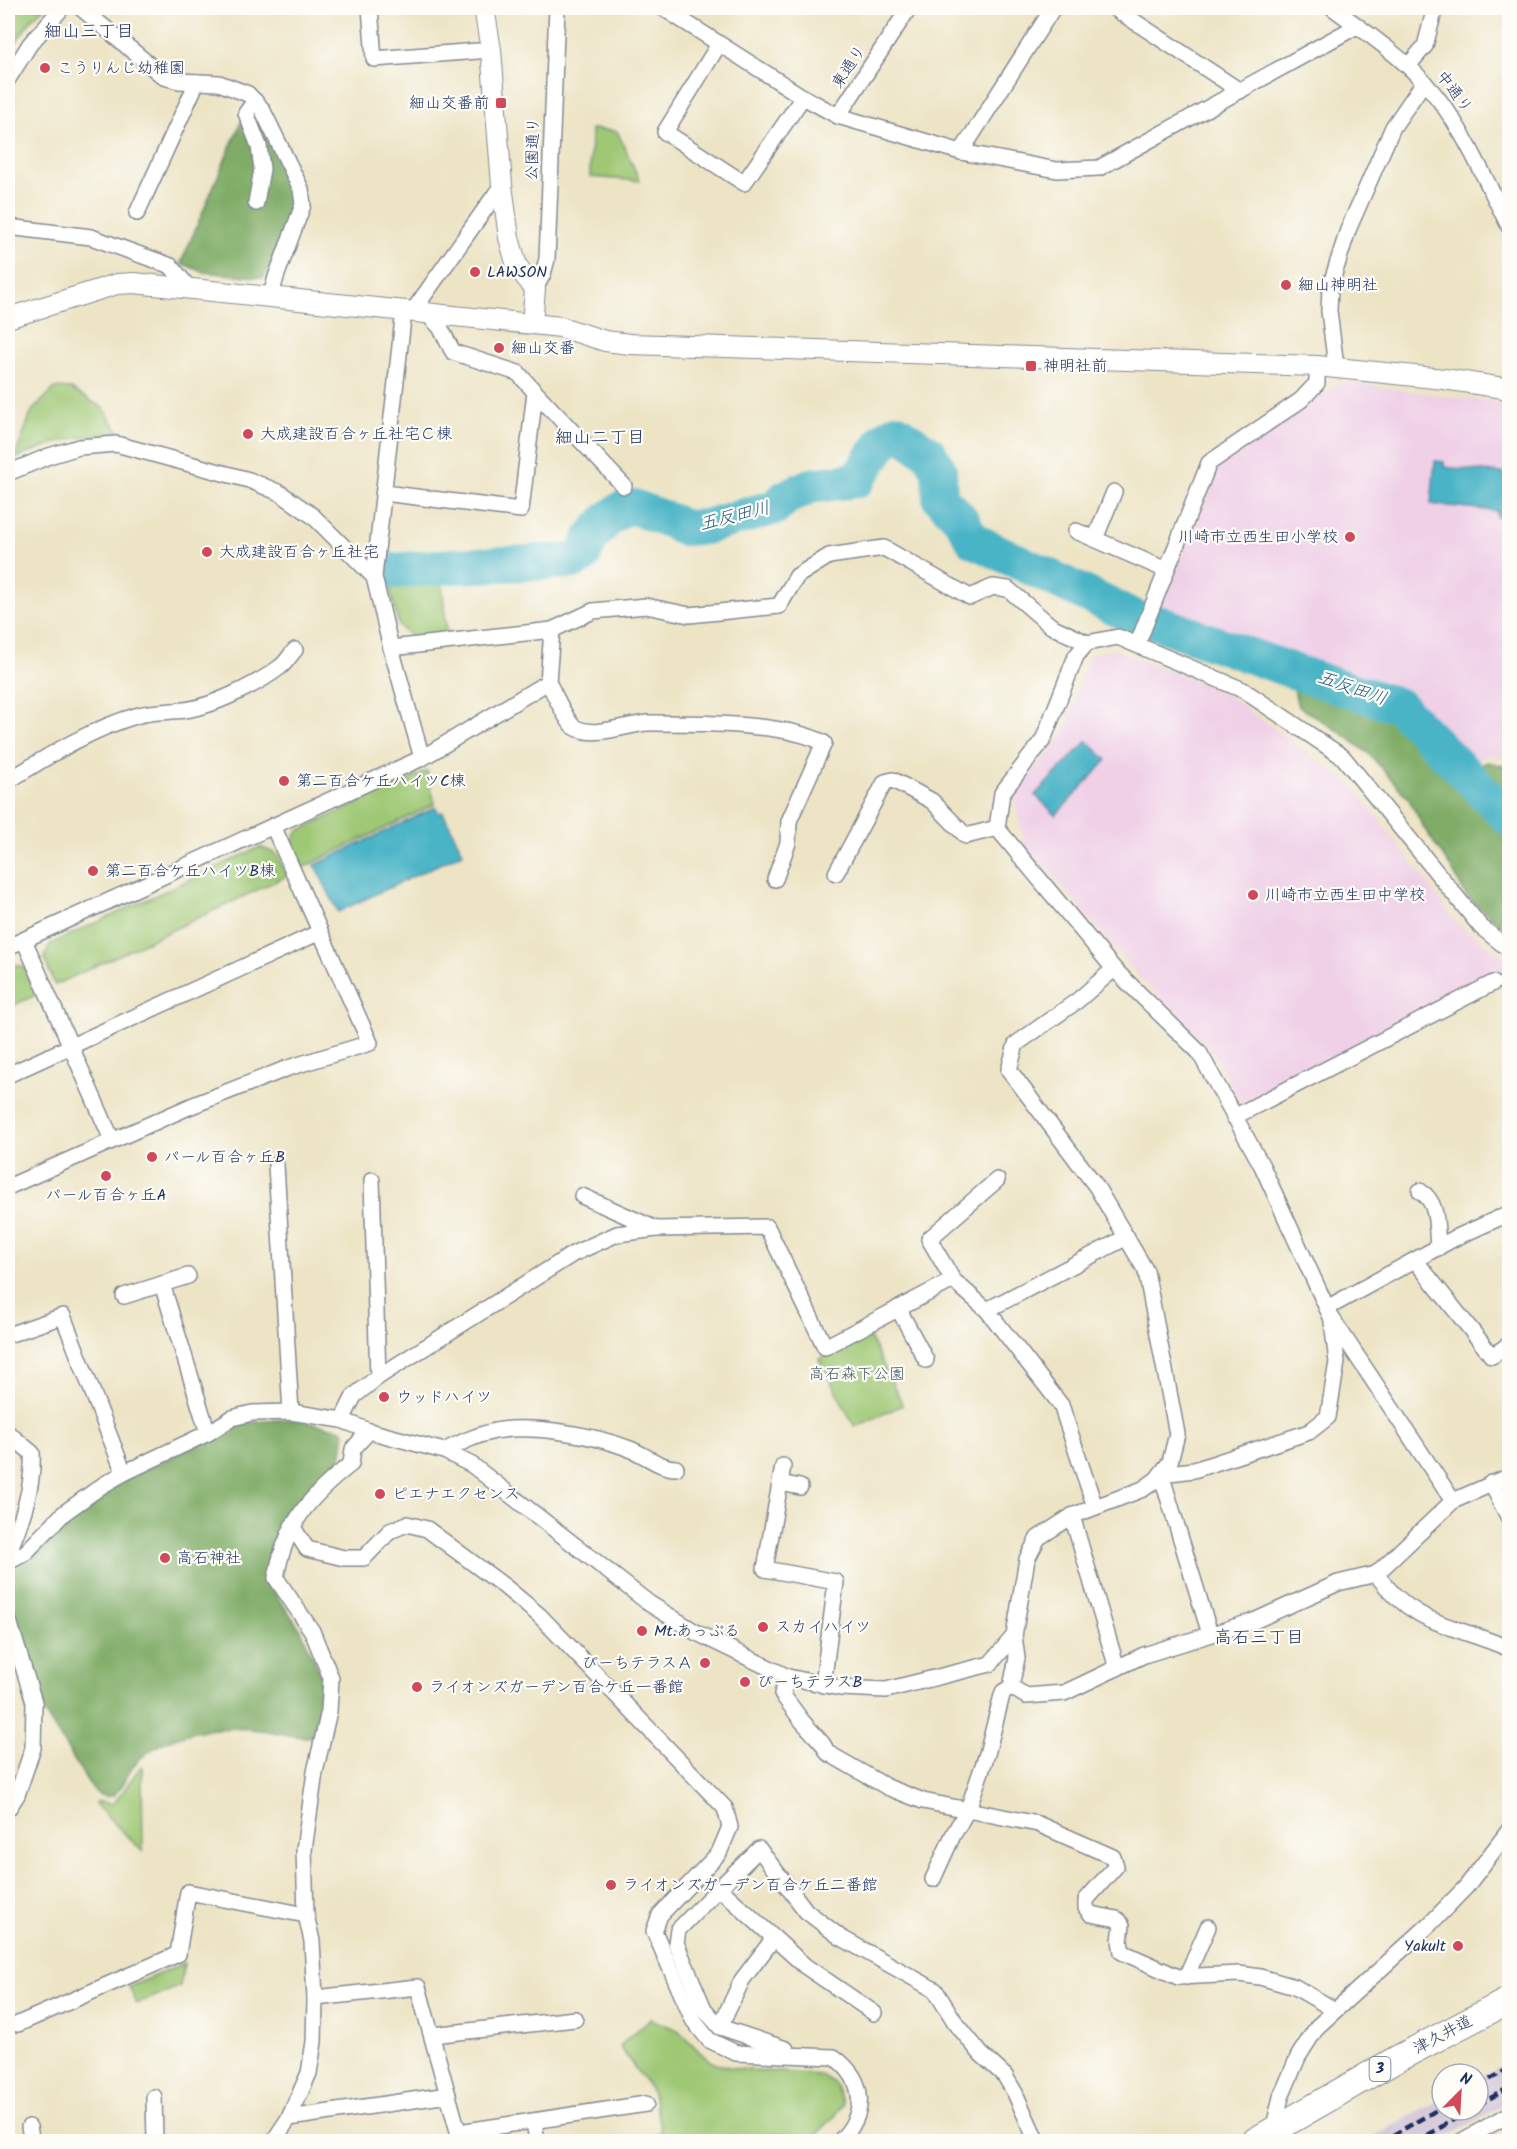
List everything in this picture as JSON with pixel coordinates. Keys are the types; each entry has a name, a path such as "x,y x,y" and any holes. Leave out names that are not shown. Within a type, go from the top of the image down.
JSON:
{"main road":[{"name":"津久井道","path":"1263,2136 1397,2059 1509,2000"}],"street":[{"path":"8,79 30,44 62,8"},
{"path":"81,8 164,77 219,83 248,93 262,109 301,189 303,205 272,296"},
{"path":"370,8 374,59 491,50"},
{"path":"484,8 491,50 502,185 512,252 518,266 535,289 532,324"},
{"name":"公園通り","path":"535,289 543,274 547,259 557,8"},
{"path":"663,8 803,97 838,116 961,152 1057,170 1099,168 1357,26"},
{"path":"961,152 1053,8"},
{"path":"1114,8 1240,91"},
{"name":"中通り","path":"1334,8 1408,66 1424,82 1458,128 1509,228"},
{"path":"1408,66 1425,46 1435,8"},
{"name":"東通り","path":"838,116 901,10"},
{"path":"719,44 665,132 744,183 803,97"},
{"path":"137,213 198,82"},
{"path":"1137,645 1209,463 1300,400 1317,383 1327,367 1330,287 1348,230 1393,127 1424,82"},
{"path":"255,102 246,113 261,157 262,169 256,203"},
{"path":"422,758 374,577 384,493 414,311 502,185"},
{"path":"8,227 91,237 171,266 188,287"},
{"path":"8,318 117,284 134,283 561,327 604,341 630,344 1327,367 1444,379 1509,389"},
{"path":"414,311 440,327 453,352 518,373 624,486"},
{"path":"384,493 520,510 535,392"},
{"path":"8,472 79,447 116,444 249,480 280,493 313,516 374,577"},
{"path":"1095,539 1114,492"},
{"path":"1076,531 1166,570"},
{"path":"391,648 552,630 593,611 646,606 689,615 780,606 797,576 829,556 884,548 970,597 993,587 1008,589 1051,626 1087,643 1118,637 1243,690 1343,758 1481,927 1509,950"},
{"path":"552,630 548,682 572,725 588,732 645,723 719,725 794,732 824,743 789,821 788,843 775,879"},
{"path":"1087,643 1076,656 1043,740 1002,793 997,828 1114,969 1199,1052 1262,1166 1329,1312 1453,1501"},
{"path":"8,781 49,756 103,729 139,715 186,710 228,696 254,684 282,666 295,650"},
{"path":"8,947 422,758 548,682"},
{"path":"836,873 885,782 893,780 932,801 966,836 997,828"},
{"path":"8,1187 112,1140 288,1068 370,1043 273,826"},
{"path":"8,1075 320,932"},
{"path":"24,940 112,1140"},
{"path":"933,1879 968,1809 987,1754 1003,1692 1011,1687 1017,1658 1014,1636 1027,1559 1033,1545 1038,1538 1072,1516 1143,1489 1161,1474 1170,1462 1177,1434 1146,1271 1096,1186 1009,1070 1016,1044 1077,1001 1114,969"},
{"path":"1234,1116 1493,983"},
{"path":"276,1165 291,1412"},
{"path":"372,1180 378,1377"},
{"path":"998,1180 929,1239 953,1281 987,1310 1061,1405 1095,1507"},
{"path":"1420,1191 1430,1198 1433,1205 1437,1248"},
{"path":"582,1196 656,1228"},
{"path":"1329,1312 1415,1260 1509,1213"},
{"path":"342,1420 354,1396 378,1377 573,1254 617,1234 656,1228 767,1227 825,1347 953,1281"},
{"path":"987,1310 1127,1237"},
{"path":"1415,1260 1492,1356 1509,1344"},
{"path":"124,1296 188,1276"},
{"path":"162,1284 208,1433"},
{"path":"898,1308 926,1360"},
{"path":"1161,1474 1194,1470 1309,1432 1328,1417 1337,1362 1329,1312"},
{"path":"8,1335 63,1316 124,1473"},
{"path":"8,1562 25,1553 64,1513 124,1473 208,1433 232,1418 252,1413 291,1412 342,1420 369,1431 444,1451 472,1465 650,1604 697,1633 788,1677 840,1688 886,1690 990,1664 1014,1636"},
{"path":"273,2142 289,2118 309,2073 314,2042 315,1998 312,1941 306,1915 304,1850 315,1772 329,1711 331,1678 312,1631 276,1578 280,1552 292,1526 322,1487 351,1464 353,1449 369,1431"},
{"path":"444,1451 474,1436 497,1431 563,1433 604,1440 633,1450 666,1468 676,1468"},
{"path":"8,1433 32,1453 33,1474 8,1554"},
{"path":"783,1466 765,1569 836,1582 823,1685"},
{"path":"1161,1474 1210,1634"},
{"path":"1011,1687 1026,1696 1064,1694 1144,1655 1254,1621 1338,1583 1376,1574 1453,1501 1509,1476"},
{"path":"780,1483 800,1487"},
{"path":"1491,1484 1509,1520"},
{"path":"1072,1516 1117,1668"},
{"path":"292,1526 308,1549 344,1558 364,1558 390,1531 407,1524 427,1529 504,1586 538,1615 725,1808 730,1827 719,1853 660,1915 654,1931 693,2020 710,2040 736,2053 834,2057 846,2066 855,2077 859,2089 858,2113 851,2130 839,2142"},
{"path":"1376,1574 1402,1603 1420,1616 1509,1648"},
{"path":"8,1618 34,1702 33,1748 17,1794 8,1809"},
{"path":"788,1677 782,1694 802,1721 828,1753 862,1774 923,1801 1038,1824 1113,1857 1116,1866 1086,1900 1086,1908 1091,1914 1117,1919 1122,1925 1120,1941 1122,1952 1178,1977 1239,1974 1260,1977 1295,1987 1333,2009"},
{"path":"1263,2136 1299,2057 1317,2027 1333,2009 1429,1924 1466,1887 1509,1829"},
{"path":"800,2054 720,2027 704,2009 676,1943 678,1930 759,1849 806,1911 840,1937 935,1990 955,2022 981,2054 1005,2076 1037,2142"},
{"path":"719,1888 805,1966 874,2013"},
{"path":"18,2024 178,1954 188,1892 306,1915"},
{"path":"1186,1977 1208,1927"},
{"path":"720,2027 736,1989 774,1938"},
{"path":"315,1998 418,1987 460,2137 534,2121 646,2104"},
{"path":"432,2034 575,2019"},
{"path":"289,2118 448,2095"},
{"path":"154,2097 155,2142"},
{"path":"1460,2142 1509,2114"},
{"path":"534,2121 537,2142"}],"shaded area":[{"name":"川崎市立西生田小学校","path":"1341,382 1509,406 1509,761 1491,754 1470,762 1391,688 1297,659 1161,607 1219,467"},
{"name":"川崎市立西生田中学校","path":"1114,649 1230,697 1355,787 1458,924 1509,959 1509,968 1242,1105 1208,1045 1141,979 1045,866 1026,851 1013,792 1063,734 1089,655"},
{"path":"1509,2061 1509,2101 1490,2112 1490,2072"},
{"path":"1430,2106 1430,2122 1473,2122 1437,2141 1365,2141"}],"green space":[{"path":"8,8 44,8 32,19 8,53"},
{"path":"252,111 293,193 288,224 264,278 203,272 181,263 244,115 254,146 261,199"},
{"path":"591,129 617,131 640,181 590,177"},
{"path":"55,388 71,389 103,408 122,436 93,436 66,440 14,459 32,411"},
{"path":"441,575 447,635 413,638 399,626 390,579"},
{"path":"1305,668 1387,694 1468,769 1488,762 1509,767 1509,932 1466,896 1408,798 1369,754 1337,730 1298,706 1295,686"},
{"path":"427,771 435,804 302,868 291,845 298,831"},
{"path":"260,847 277,854 287,876 55,985 44,958 50,944"},
{"path":"8,965 24,967 36,995 8,1008"},
{"name":"高石森下公園","path":"868,1334 903,1405 855,1427 819,1359"},
{"path":"290,1419 341,1429 345,1433 341,1459 298,1502 279,1528 268,1555 264,1578 301,1630 323,1680 323,1708 315,1736 301,1737 260,1730 229,1728 182,1736 168,1741 141,1758 114,1795 100,1795 93,1790 44,1712 8,1593 8,1573 15,1563 58,1523 122,1481 237,1425"},
{"path":"142,1766 143,1852 95,1804 96,1801 112,1804"},
{"path":"184,1963 180,1986 137,2004 129,1987"},
{"path":"650,2019 678,2030 708,2060 716,2064 738,2069 821,2075 835,2084 843,2104 836,2115 810,2141 650,2141 651,2137 661,2131 653,2093 619,2046"}],"water":[{"path":"1435,461 1444,462 1444,467 1509,474 1505,518 1497,517 1497,511 1431,504"},
{"path":"1087,741 1107,760 1056,815 1035,795"},
{"path":"436,807 439,813 443,812 463,853 338,912 315,865"}],"waterway":[{"name":"五反田川","path":"393,571 574,561 583,556 592,537 609,518 622,509 634,507 683,528 705,527 776,507 785,498 810,486 857,480 885,439 896,431 929,453 939,470 940,498 960,518 973,540 1138,619"},
{"name":"五反田川","path":"1155,622 1399,706 1510,819"}],"railway":[{"path":"1490,2079 1510,2068"},
{"path":"1490,2098 1510,2087"},
{"path":"1381,2142 1430,2114"},
{"path":"1416,2142 1450,2122"}],"place":[{"name":"こうりんじ幼稚園","path":"45,68"},
{"name":"細山交番前","path":"501,103"},
{"name":"LAWSON","path":"475,272"},
{"name":"細山神明社","path":"1286,285"},
{"name":"細山交番","path":"499,348"},
{"name":"神明社前","path":"1031,366"},
{"name":"大成建設百合ヶ丘社宅Ｃ棟","path":"248,434"},
{"name":"川崎市立西生田小学校","path":"1350,537"},
{"name":"大成建設百合ヶ丘社宅","path":"207,552"},
{"name":"第二百合ケ丘ハイツC棟","path":"284,781"},
{"name":"第二百合ケ丘ハイツB棟","path":"93,871"},
{"name":"川崎市立西生田中学校","path":"1253,895"},
{"name":"パール百合ヶ丘B","path":"152,1157"},
{"name":"パール百合ヶ丘A","path":"106,1176"},
{"name":"ウッドハイツ","path":"384,1397"},
{"name":"ピエナエクセンス","path":"380,1494"},
{"name":"高石神社","path":"165,1558"},
{"name":"スカイハイツ","path":"763,1627"},
{"name":"Mt.あっぷる","path":"642,1631"},
{"name":"ぴーちテラスＡ","path":"705,1663"},
{"name":"ぴーちテラスB","path":"745,1682"},
{"name":"ライオンズガーデン百合ケ丘一番館","path":"417,1687"},
{"name":"ライオンズガーデン百合ケ丘二番館","path":"611,1885"},
{"name":"Yakult","path":"1458,1946"}],"district":[{"name":"細山三丁目","path":"89,32"},
{"name":"細山二丁目","path":"600,438"},
{"name":"高石三丁目","path":"1259,1638"}]}
